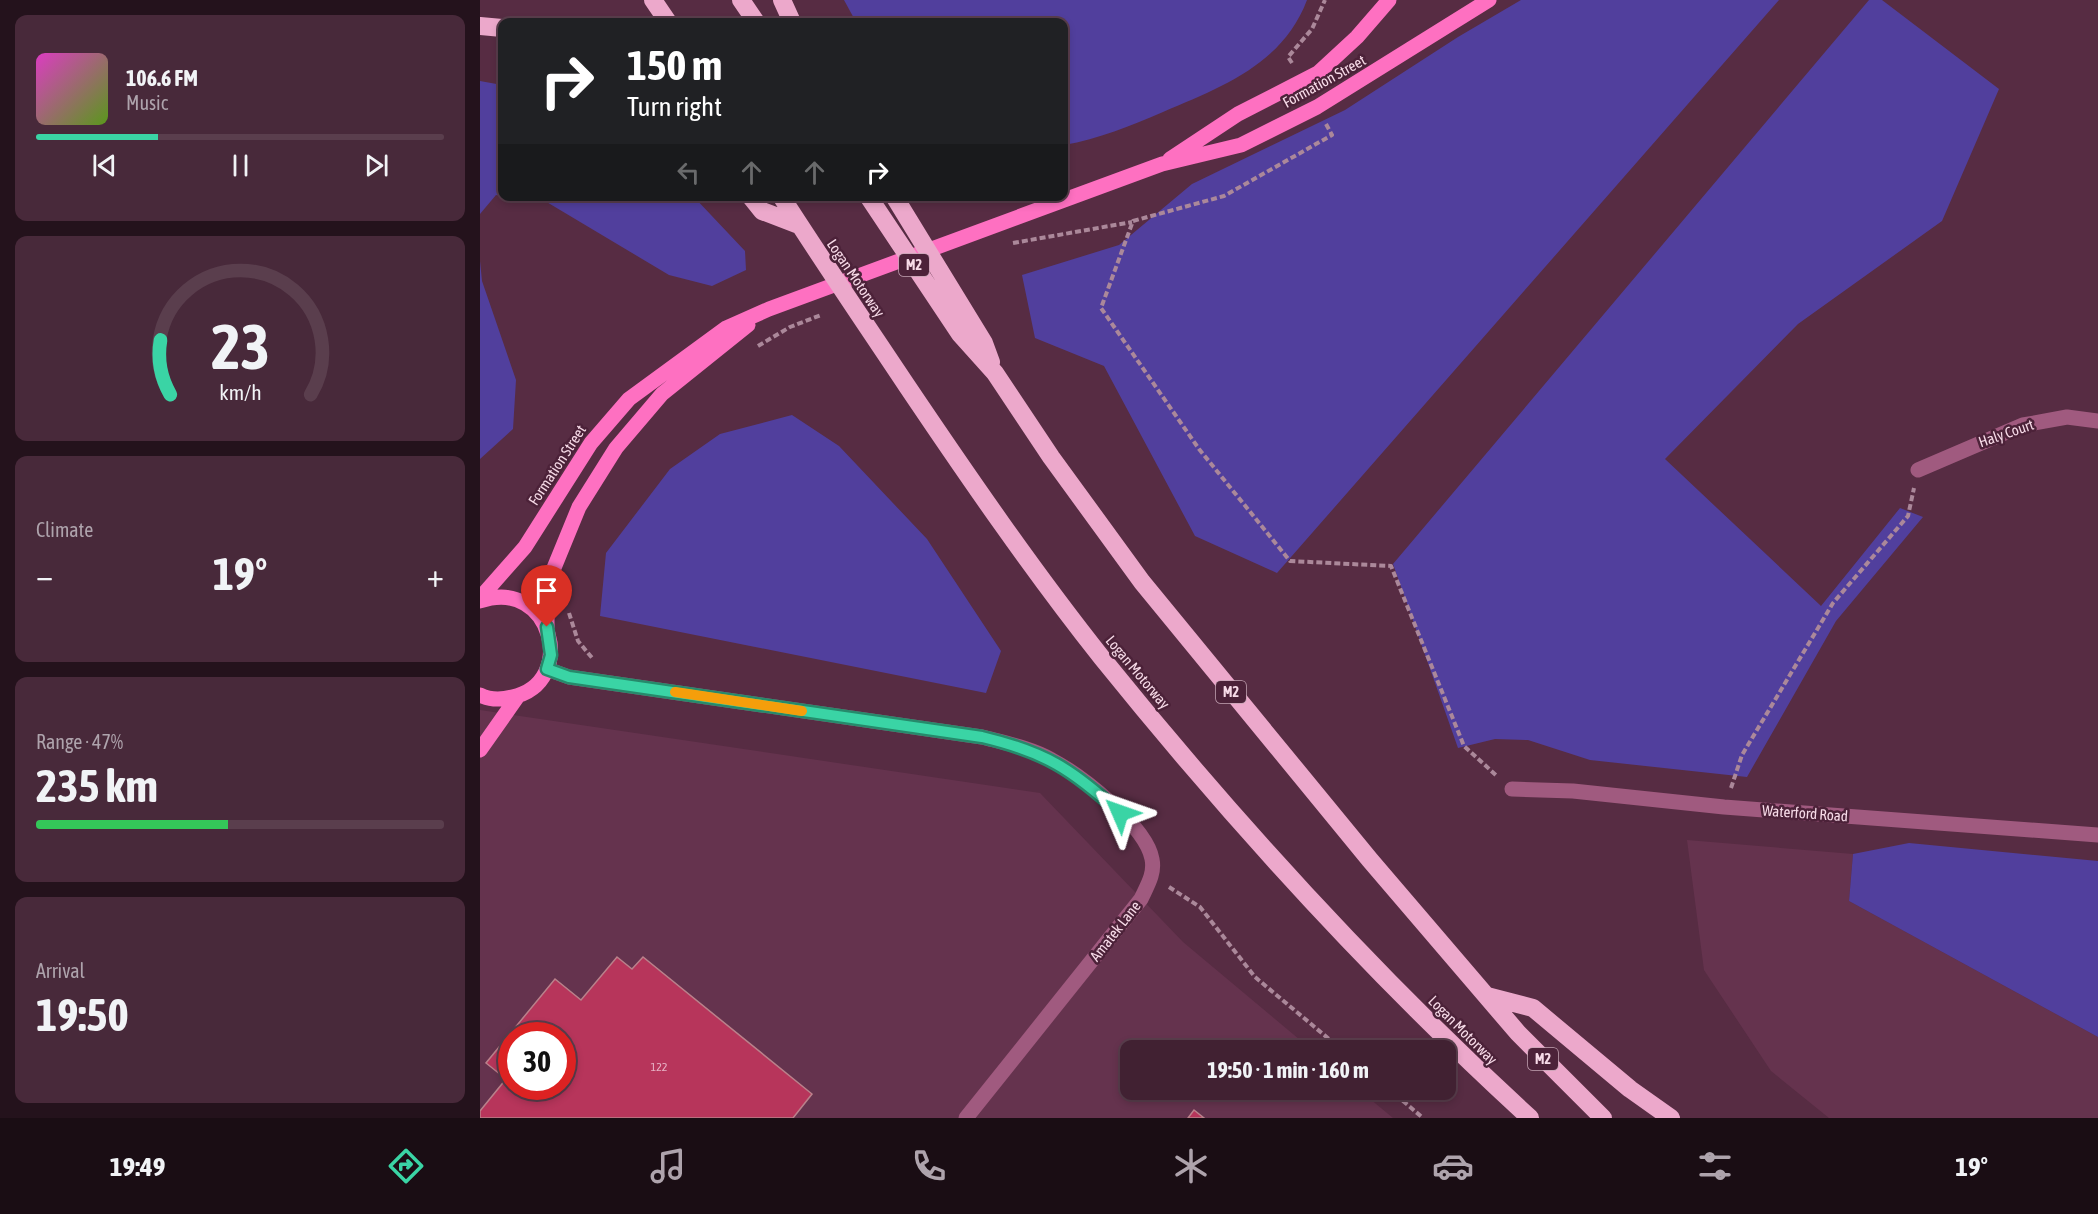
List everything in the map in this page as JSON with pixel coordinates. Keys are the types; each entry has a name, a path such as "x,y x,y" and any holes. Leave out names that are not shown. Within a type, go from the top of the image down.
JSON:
{"highway":[{"path":"653,0 665,18"},
{"path":"741,0 753,18"},
{"path":"782,0 790,18"},
{"path":"480,26 498,28"},
{"path":"754,201 762,211 799,225"},
{"name":"Logan Motorway","path":"784,201 948,447 1102,658 1244,824 1315,902 1401,993 1530,1118"},
{"name":"M2","path":"871,201 960,334 995,373 1051,457 1142,582 1363,851 1518,1033 1603,1118"},
{"path":"897,201 984,343 995,373"},
{"path":"1487,996 1533,1008 1630,1089 1671,1118"}],"main road":[{"name":"Formation Street","path":"1162,164 1238,114 1318,73 1357,37 1389,0"},
{"name":"Formation Street","path":"1068,199 1162,164 1241,146 1317,107 1490,0"},
{"name":"Formation Street","path":"480,599 525,548 591,443 629,399 726,328 769,309 1062,201"},
{"name":"Formation Street","path":"547,669 551,655 547,627 547,585 579,507 616,448 662,394 769,309"},
{"path":"480,599 508,597 524,603 538,613 547,627"},
{"path":"480,750 518,696 539,681 547,669"},
{"path":"480,695 501,700 518,696"}],"street":[{"name":"Haly Court","path":"1918,470 2023,425 2067,417 2098,422"},
{"path":"547,669 569,677 970,735 1018,746 1052,760 1094,789 1133,825 1148,847 1153,861 1152,876"},
{"name":"Waterford Road","path":"1512,789 1573,791 1724,807 2098,835"},
{"name":"Amatek Lane","path":"966,1118 1141,899 1152,876"}],"path":[{"path":"1302,81 1288,57 1312,29 1325,0"},
{"path":"1008,244 1133,221 1224,196 1332,135 1317,107"},
{"path":"1133,221 1101,308 1199,449 1290,561 1391,566 1464,746 1512,789"},
{"path":"750,351 790,327"},
{"path":"1724,807 1742,755 1833,603 1908,516 1918,470"},
{"path":"568,603 578,641 596,666"},
{"path":"1152,876 1200,908 1255,977 1330,1040"},
{"path":"1402,1100 1423,1118"}],"shaded area":[{"path":"844,0 1307,0 1283,41 1248,71 1207,93 1139,122 1102,136 1068,144 1068,18 854,18"},
{"path":"1521,0 1779,0 1277,573 1195,536 1104,366 1035,338 1022,275 1119,245 1192,184 1345,110 1458,37"},
{"path":"1869,0 1882,0 1999,89 1942,221 1798,324 1665,459 1821,606 1900,508 1923,517 1836,621 1747,777 1590,760 1528,740 1495,739 1458,748 1393,564"},
{"path":"480,81 498,84 498,195 480,214"},
{"path":"545,201 698,201 745,251 746,270 712,286 669,275"},
{"path":"480,261 482,281 516,380 513,429 480,459"},
{"path":"792,415 839,446 927,539 1001,651 986,693 600,616 606,553 670,469 720,434"},
{"path":"480,710 1040,793 1183,942 1300,1040 1120,1040 1120,1100 1371,1100 1393,1118 480,1118"},
{"path":"1687,840 1853,854 1849,901 2098,1037 2098,1118 1829,1118 1771,1071 1704,970"},
{"path":"1909,843 2098,861 2098,1037 1849,901 1853,854"}],"building":[{"path":"617,957 632,969 643,957 812,1094 793,1118 480,1118 480,1111 498,1089 498,1100 576,1100 576,1022 520,1022 555,979 581,1000"},
{"path":"498,1048 498,1073 486,1063"},
{"path":"1194,1110 1204,1118 1188,1118"}],"slow traffic":[{"path":"675,692 802,711"}],"route":[{"path":"547,627 551,641 551,655 547,669 569,677 982,737 1018,746 1052,760 1094,789 1120,813"}]}
